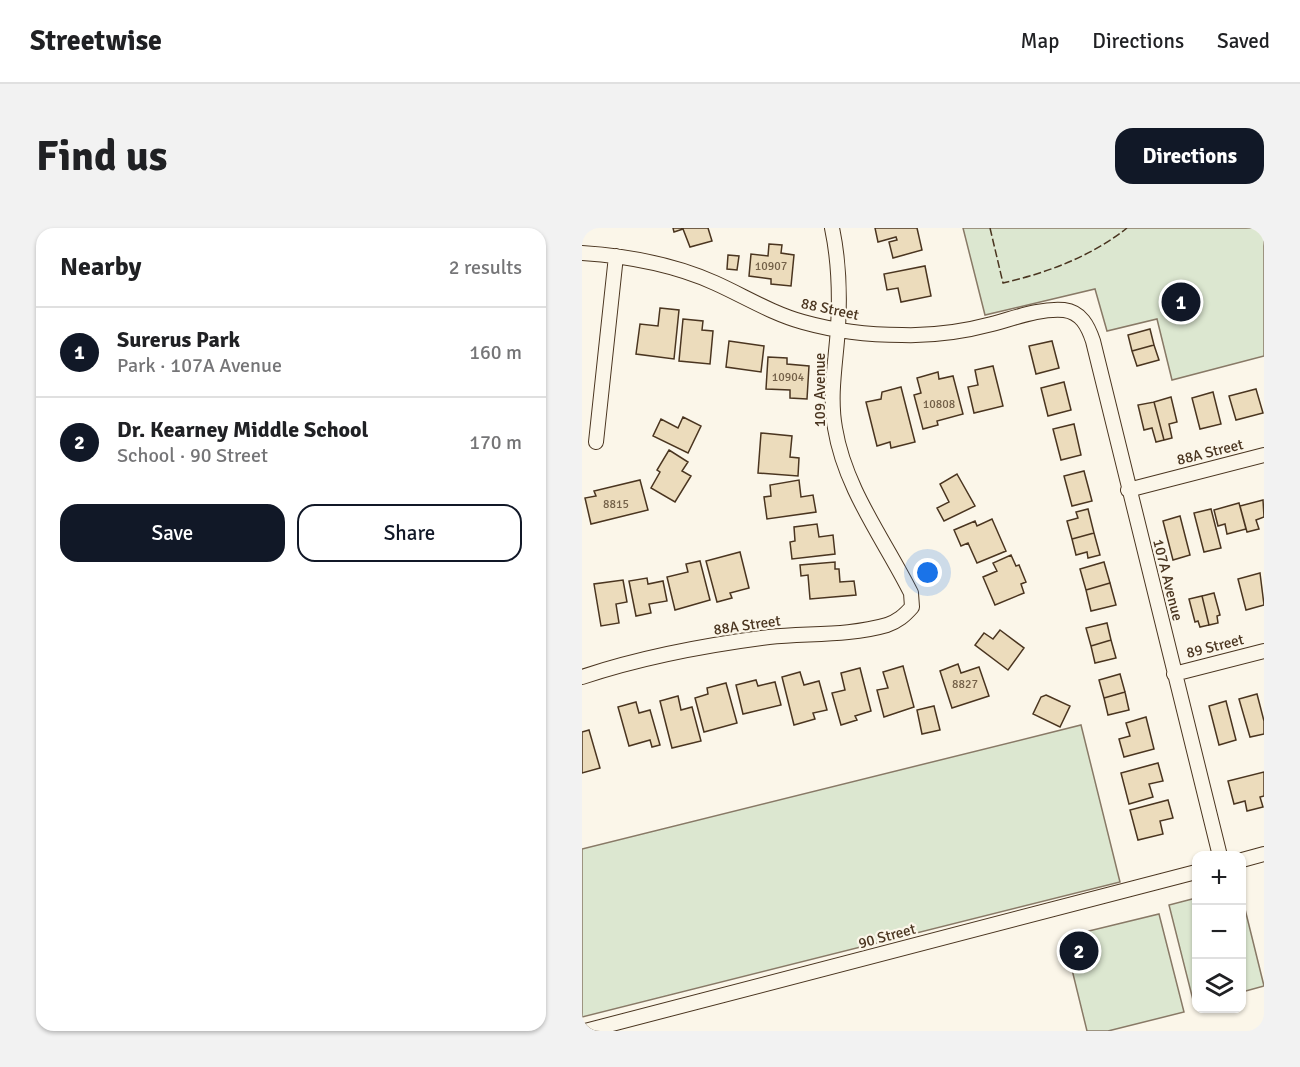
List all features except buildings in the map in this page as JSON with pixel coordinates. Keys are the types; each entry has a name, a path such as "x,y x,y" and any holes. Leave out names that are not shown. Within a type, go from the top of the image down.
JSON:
{"street":[{"name":"109 Avenue","path":"832,228 840,288 833,371 834,426 852,486 911,593 912,607"},
{"name":"88 Street","path":"582,254 616,256 681,270 718,284 758,306 802,322 877,335 962,331 1040,312 1065,310 1078,315"},
{"path":"596,441 616,256"},
{"name":"107A Avenue","path":"1078,315 1090,332 1219,851"},
{"name":"88A Street","path":"1128,490 1264,455"},
{"name":"88A Street","path":"582,677 641,660 694,649 770,637 854,631 886,625 901,620 912,607"},
{"name":"89 Street","path":"1174,674 1264,651"},
{"path":"1246,859 1264,854"},
{"name":"90 Street","path":"585,1031 1192,873"}],"green space":[{"path":"963,228 1264,228 1264,356 1172,380 1157,319 1107,331 1095,289 985,315"},
{"path":"1081,725 1120,882 582,1017 582,849"},
{"path":"1192,899 1192,996 1169,905"},
{"path":"1246,913 1264,986 1246,991"},
{"path":"1159,914 1184,1012 1108,1031 1087,1031 1064,937"}],"fence":[{"path":"990,228 1003,283 1036,274 1084,255 1127,228"}],"place":[{"name":"Surerus Park","path":"1181,302"},
{"name":"Dr. Kearney Middle School","path":"1079,951"}]}
